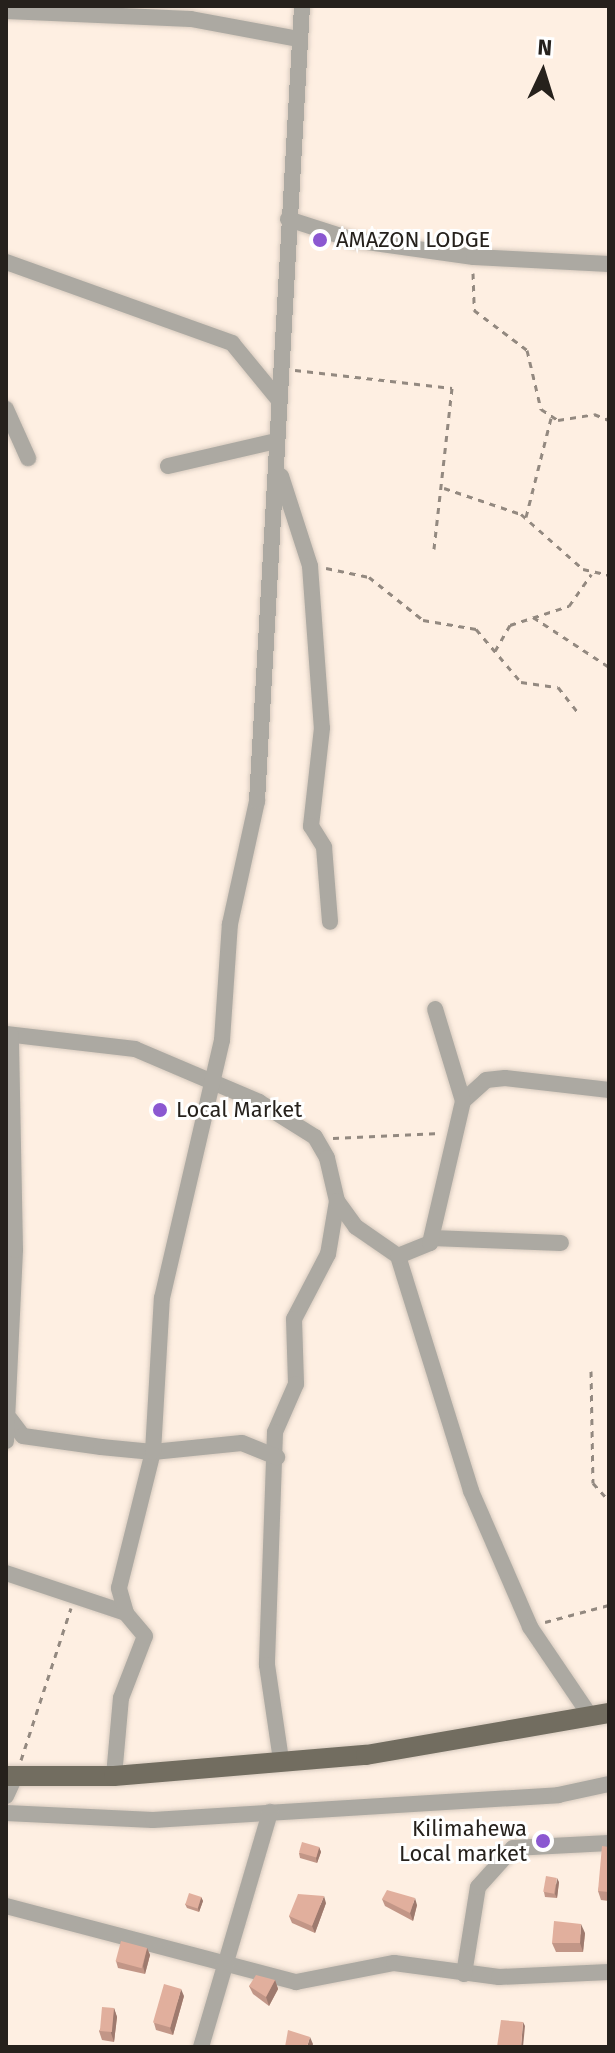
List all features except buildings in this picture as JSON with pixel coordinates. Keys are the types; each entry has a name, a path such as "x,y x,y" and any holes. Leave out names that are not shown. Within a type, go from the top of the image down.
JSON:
{"main road":[{"path":"10,1776 114,1776 461,1743 600,1715"}],"street":[{"path":"114,1776 121,1698 145,1636 126,1613 119,1588 153,1452 162,1298 212,1083 230,924 257,801 279,471 276,441 279,370 302,6"},
{"path":"6,11 96,10 229,23 299,39"},
{"path":"288,219 353,240 474,257 609,264"},
{"path":"6,262 232,343 278,399"},
{"path":"6,409 28,458"},
{"path":"168,466 276,441"},
{"path":"279,471 303,525 310,566 322,728 311,826 324,847 330,922"},
{"path":"435,1009 462,1109"},
{"path":"6,1441 10,1419 9,1035 135,1049 212,1083 317,1140 337,1201 356,1227 398,1256 462,1465 530,1627 600,1715"},
{"path":"398,1256 427,1248 432,1238 462,1109 486,1080 505,1078 609,1090"},
{"path":"281,1760 267,1665 277,1457 275,1432 297,1375 294,1319 322,1271 337,1201"},
{"path":"432,1238 561,1243"},
{"path":"10,1419 23,1436 153,1452 242,1443 277,1457"},
{"path":"6,1573 126,1613"},
{"path":"6,1796 10,1776"},
{"path":"6,1813 153,1820 558,1795 609,1784"},
{"path":"201,2047 270,1812"},
{"path":"464,1974 478,1887 513,1848 609,1843"},
{"path":"6,1906 227,1961 296,1982 394,1963 464,1974 609,1972"}],"path":[{"path":"474,257 474,310 527,350 541,409 551,418 594,414 609,420"},
{"path":"279,370 449,386 453,414 434,549"},
{"path":"526,517 551,418"},
{"path":"444,487 526,517 591,574 609,575"},
{"path":"310,566 360,572 423,620 476,629 521,682 558,687 577,711"},
{"path":"495,651 510,625 569,606 591,574"},
{"path":"533,617 609,667"},
{"path":"317,1140 393,1130 430,1136 462,1109"},
{"path":"591,1371 593,1483 609,1501"},
{"path":"10,1776 75,1597"},
{"path":"530,1627 609,1605"}],"place":[{"name":"AMAZON LODGE","path":"320,240"},
{"name":"Local Market","path":"160,1110"},
{"name":"Kilimahewa Local market","path":"543,1841"}]}
